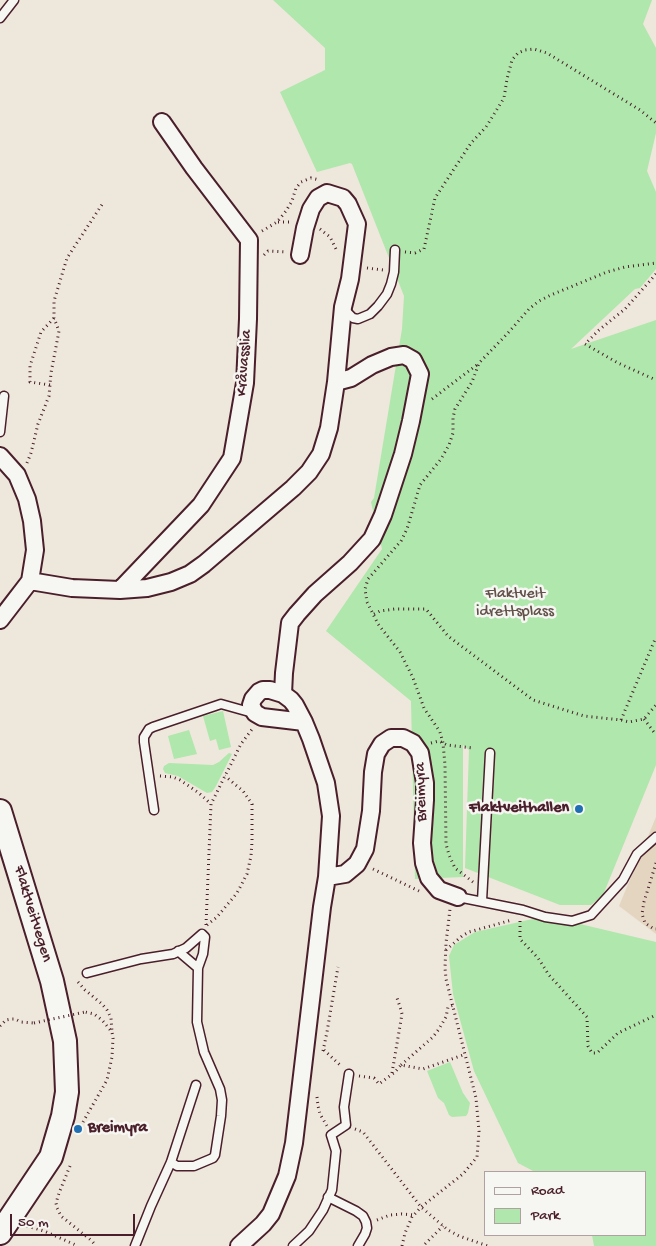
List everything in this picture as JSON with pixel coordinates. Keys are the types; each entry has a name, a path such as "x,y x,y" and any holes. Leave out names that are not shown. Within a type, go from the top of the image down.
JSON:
{"main road":[{"name":"Flaktveitvegen","path":"0,811 52,982 65,1041 67,1092 63,1116 51,1157 10,1228"}],"street":[{"path":"162,122 194,168 249,240"},
{"path":"30,581 72,588 120,590 147,588 171,582 190,574 204,564 309,472 321,454 329,428 336,382 343,307 350,278 357,224 348,204 343,198 327,193 318,198 298,227 294,253"},
{"name":"Kråvasslia","path":"120,590 200,505 232,458 245,384 249,240"},
{"path":"283,694 290,623 315,594 350,563 372,539 384,515 403,454 420,374 413,360 404,355 391,357 351,378 336,382"},
{"path":"0,456 17,475 27,499 32,520 35,550 30,581 0,620"},
{"path":"239,1246 271,1214 287,1176 294,1144 327,877 331,816 326,783 311,739 304,722 295,705 283,694 270,690 259,692 253,699 251,705 258,715 304,722"},
{"name":"Breimyra","path":"327,877 345,874 357,864 365,849 371,811 376,754 382,744 390,738 403,738 413,743 420,752 425,783 422,843 424,863 429,878 439,890 455,896"}],"lane":[{"path":"0,18 14,0"},
{"path":"343,307 353,318 358,319 370,314 378,306 392,284 395,250"},
{"path":"0,432 4,396"},
{"path":"154,810 144,737 153,726 221,704 258,715"},
{"path":"482,901 490,753"},
{"path":"455,896 523,910 545,917 572,921 591,915 623,880 637,854 656,837"},
{"path":"87,973 141,959 172,954 186,948 202,934 205,937 203,954 198,968 197,1022 204,1052 220,1089 222,1116 213,1158 194,1166 177,1166 171,1162"},
{"path":"178,952 198,968"},
{"path":"294,1246 309,1232 323,1210 332,1190 336,1151 331,1136 346,1125 344,1107 349,1074"},
{"path":"135,1246 171,1162 196,1085"},
{"path":"328,1197 363,1216 367,1228 358,1246"}],"path":[{"path":"395,250 415,253 424,249 435,198 471,142 486,127 504,98 512,60 518,53 534,49 547,53 640,110 656,123"},
{"path":"249,240 277,222 286,211 292,201 296,188 301,182 311,178 321,181 327,193"},
{"path":"17,475 25,467 31,453 38,424 49,396 51,373 59,331 54,318 54,301 67,258 103,203"},
{"path":"277,222 292,222 298,227 321,230 330,236 342,266 350,278"},
{"path":"248,275 268,251 294,253"},
{"path":"414,403 425,404 479,363 529,309 539,301 607,272 625,267 656,263"},
{"path":"656,274 625,309 585,344 618,363 656,380"},
{"path":"50,385 30,382 30,366 41,332 54,318"},
{"path":"479,363 472,382 455,409 450,445 420,485 404,535 368,579 365,589 367,602 378,624 400,652 413,678 424,708 440,732 445,765 446,844 449,855 456,868 468,879 483,888"},
{"path":"374,614 380,611 426,608 448,636 533,700 584,716 629,722 644,719 656,705"},
{"path":"621,720 656,637"},
{"path":"225,776 244,792 252,804 251,856 247,874 237,893 206,926 211,804 225,776 241,744 258,715"},
{"path":"644,719 656,734"},
{"path":"441,742 447,745 474,748"},
{"path":"150,776 164,775 173,777 199,793 211,804"},
{"path":"656,863 642,914 645,924 656,929"},
{"path":"374,869 415,890"},
{"path":"397,1246 421,1207 463,1174 477,1157 479,1131 476,1098 446,974 446,951 455,896"},
{"path":"446,951 462,936 470,932 520,918 520,939 587,1017 588,1046 592,1053 597,1053 618,1033 656,1015"},
{"path":"322,1058 338,967"},
{"path":"81,1130 83,1122 107,1080 112,1057 113,1038 111,1018 107,1010 80,986 77,981 78,976 87,973"},
{"path":"392,1074 402,1014 396,995"},
{"path":"323,1050 349,1074 374,1078 379,1084 433,1037 446,1017 448,1007 453,1005"},
{"path":"0,1026 6,1020 11,1019 34,1023 90,1012 97,1016 112,1032"},
{"path":"401,1065 423,1069 466,1054"},
{"path":"317,1093 320,1114 331,1136"},
{"path":"346,1125 362,1132 421,1207 443,1226 459,1236 488,1246"},
{"path":"72,1161 59,1193 56,1203 57,1208 61,1216 96,1246"},
{"path":"366,1222 375,1221 390,1215 415,1214"},
{"path":"425,1244 443,1226"},
{"path":"10,1228 44,1231 78,1246"},
{"path":"402,1240 402,1246"},
{"path":"92,1241 92,1246"}],"shaded area":[{"path":"656,817 656,934 619,906"}],"green space":[{"name":"Flaktveit idrettsplass","path":"273,0 652,0 643,24 656,48 656,133 647,171 656,192 656,269 640,288 635,289 571,349 656,320 656,765 603,895 591,905 560,905 465,868 469,750 463,745 463,877 415,879 411,701 326,631 382,549 371,502 374,498 402,329 404,296 352,164 317,172 280,92 325,70 325,48"},
{"path":"223,711 231,747 219,750 216,739 210,741 203,716"},
{"path":"189,730 197,754 174,759 168,736"},
{"path":"229,753 232,754 212,792 207,793 178,776 165,773 163,769 169,763 213,765"},
{"path":"546,916 656,942 656,1246 594,1246 592,1236 646,1236 646,1171 533,1171 518,1163 474,1071 453,994 449,956 454,945 475,932"},
{"path":"450,1062 463,1093 470,1103 466,1116 452,1117 449,1115 444,1103 438,1098 427,1071"}],"place":[{"name":"Flaktveithallen","path":"579,809"},
{"name":"Breimyra","path":"78,1129"}]}
